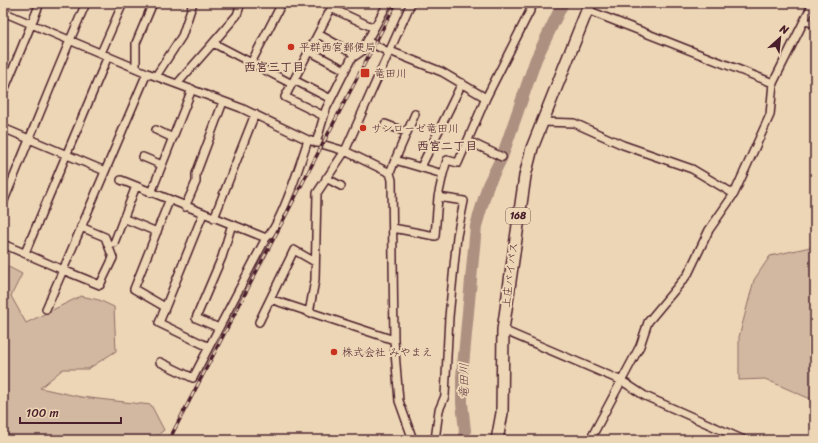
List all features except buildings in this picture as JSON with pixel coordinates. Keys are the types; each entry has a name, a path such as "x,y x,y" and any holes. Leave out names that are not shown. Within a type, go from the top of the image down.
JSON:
{"highway":[{"name":"上庄バイパス","path":"497,440 502,412 503,330 525,176 532,148 588,6"}],"street":[{"path":"3,93 40,3"},
{"path":"3,202 30,140 48,90 86,3"},
{"path":"101,53 123,3"},
{"path":"136,68 136,43 153,3"},
{"path":"156,76 182,36 193,3"},
{"path":"177,84 237,15 242,3"},
{"path":"251,63 282,3"},
{"path":"316,143 331,98 351,58 361,52 388,3"},
{"path":"309,313 315,280 316,193 344,151 411,3"},
{"path":"393,228 435,236 438,197 447,160 458,164 486,98 534,3"},
{"path":"590,440 640,346 648,322 688,274 709,230 734,194 770,115 772,83 813,3"},
{"path":"324,116 285,97 333,5 374,28"},
{"path":"588,6 772,83"},
{"path":"3,12 136,68 255,114 308,140 344,151 390,173"},
{"path":"805,21 815,24"},
{"path":"318,34 356,54"},
{"path":"367,40 390,52 442,72 486,98"},
{"path":"213,43 251,63 331,98"},
{"path":"309,51 345,70"},
{"path":"25,253 108,56"},
{"path":"46,309 147,72"},
{"path":"421,167 462,83"},
{"path":"151,193 192,90"},
{"path":"185,207 196,182 196,174 223,102"},
{"path":"214,218 255,114"},
{"path":"413,440 399,401 394,340 393,228 390,173 406,132 415,114"},
{"path":"542,122 574,123 623,145 692,169 734,194"},
{"path":"385,124 406,132"},
{"path":"3,128 105,171"},
{"path":"156,130 173,138"},
{"path":"160,362 193,378 266,238 270,235 284,207 308,140"},
{"path":"468,141 502,157"},
{"path":"143,157 162,165"},
{"path":"395,160 443,174"},
{"path":"326,178 341,186"},
{"path":"121,180 169,201 266,238"},
{"path":"114,243 136,186"},
{"path":"435,440 438,410 445,396 449,317 457,236 464,201 438,197"},
{"path":"165,307 134,289 169,201"},
{"path":"203,214 159,323 209,347"},
{"path":"123,218 157,232"},
{"path":"219,328 196,318 222,257 232,224"},
{"path":"3,244 100,286 113,258 105,237 81,227"},
{"path":"259,322 294,250 315,262"},
{"path":"270,300 394,340"},
{"path":"503,330 622,381 645,396 744,440"}],"shaded area":[{"path":"815,246 815,401 765,379 739,380 739,337 754,280 770,256"},
{"path":"3,264 22,274 11,296 26,323 81,296 99,300 114,307 116,351 88,369 63,369 40,388 81,397 151,405 164,430 152,440 3,440"}],"waterway":[{"name":"竜田川","path":"463,440 465,431 462,403 462,377 476,226 488,185 502,157 536,59 563,3"}],"railway":[{"path":"169,440 396,3"}],"place":[{"name":"平群西宮郵便局","path":"291,47"},
{"name":"竜田川","path":"365,73"},
{"name":"サンローゼ竜田川","path":"363,128"},
{"name":"株式会社 みやまえ","path":"334,352"}],"district":[{"name":"西宮三丁目","path":"274,67"},
{"name":"西宮二丁目","path":"447,146"}]}
